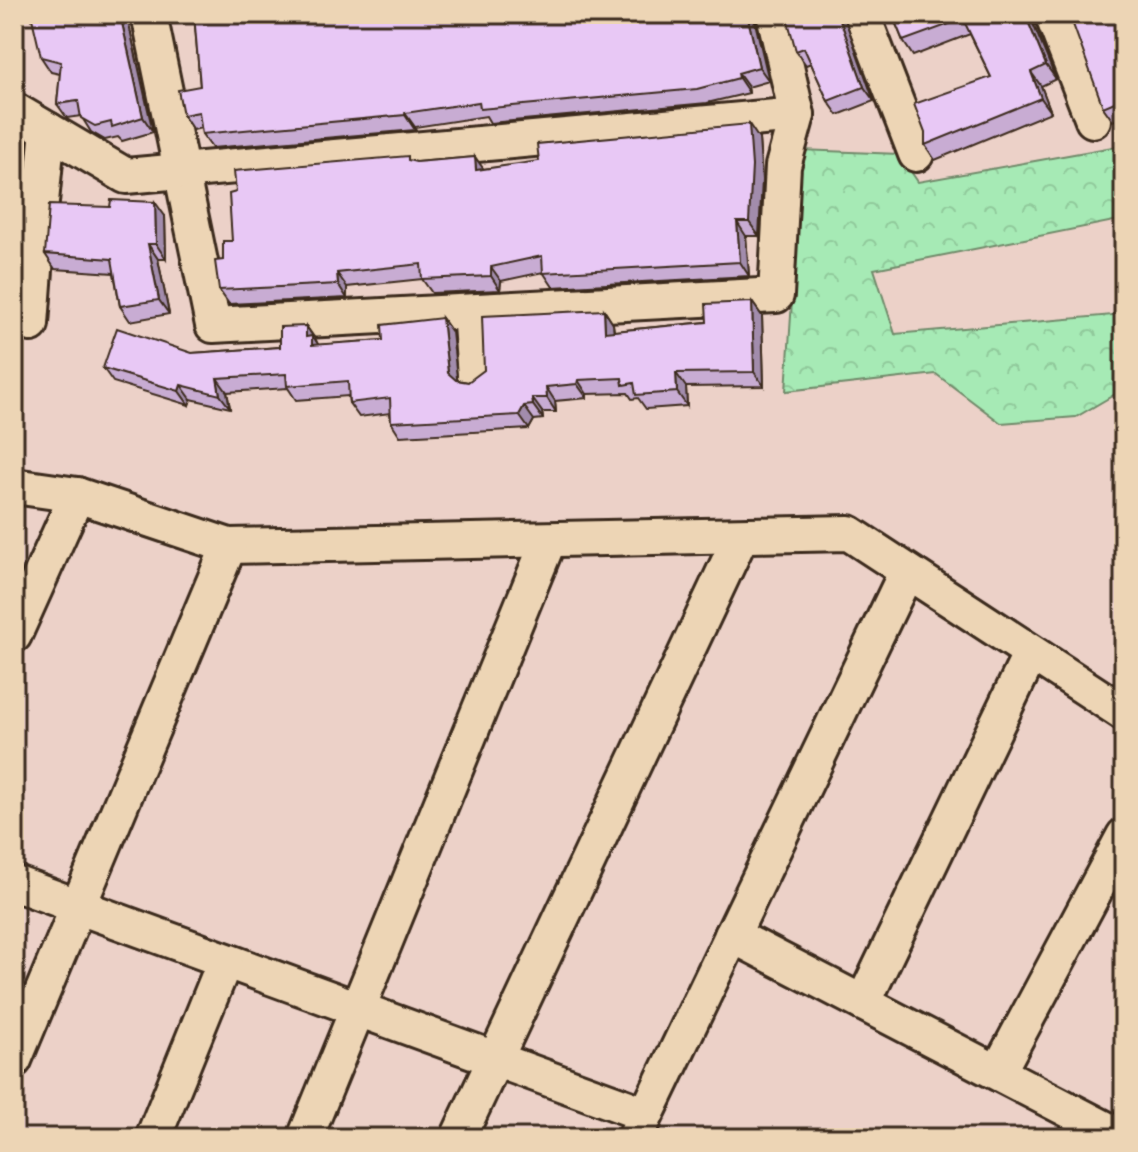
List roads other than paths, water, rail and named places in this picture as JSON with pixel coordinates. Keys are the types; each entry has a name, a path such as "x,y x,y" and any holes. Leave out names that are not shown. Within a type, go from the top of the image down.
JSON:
{"street":[{"path":"149,14 213,325 776,295 783,166 797,115 774,14"},
{"path":"862,14 916,154"},
{"path":"1052,14 1093,120"},
{"path":"14,110 126,176 797,115"},
{"path":"31,324 26,242 48,130"},
{"path":"470,312 475,376"},
{"path":"14,486 77,495 229,546 740,538 849,533 1124,713"},
{"path":"14,635 77,495"},
{"path":"458,1138 740,538"},
{"path":"305,1138 548,542"},
{"path":"14,1060 229,546"},
{"path":"14,883 358,1010 496,1057 640,1126 906,573"},
{"path":"863,1003 1031,653"},
{"path":"998,1072 1124,836"},
{"path":"732,935 1123,1138"},
{"path":"153,1138 225,961"}]}
